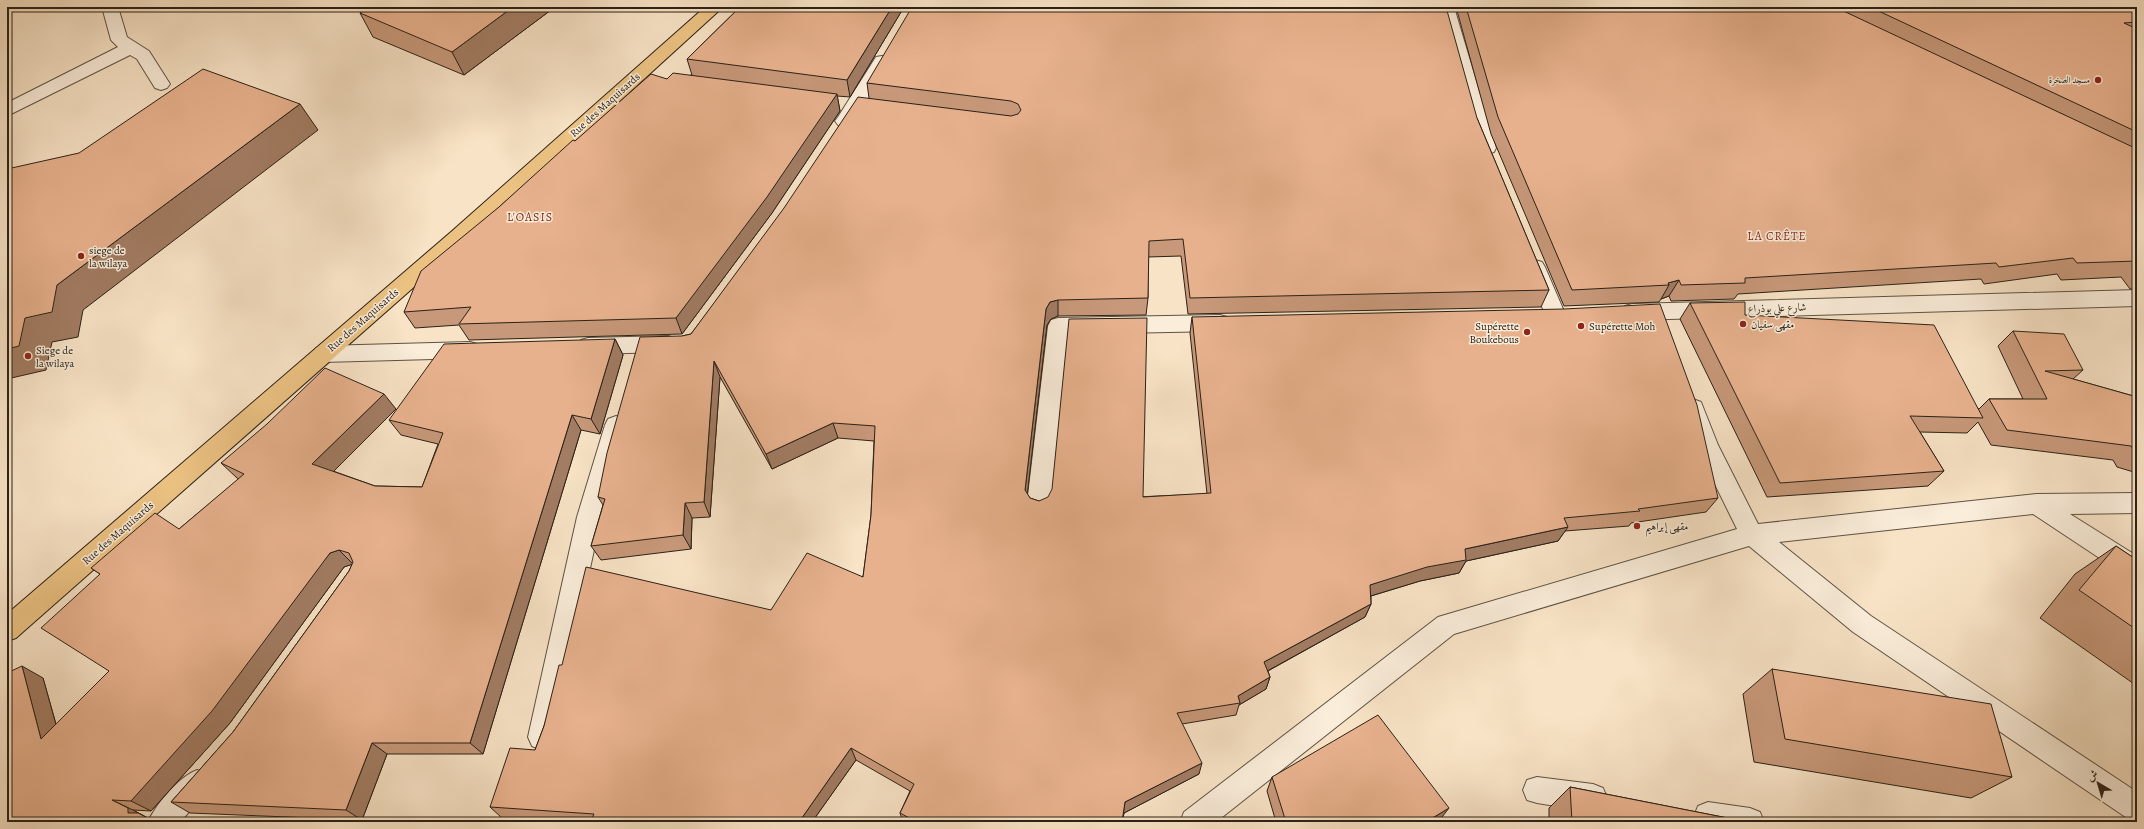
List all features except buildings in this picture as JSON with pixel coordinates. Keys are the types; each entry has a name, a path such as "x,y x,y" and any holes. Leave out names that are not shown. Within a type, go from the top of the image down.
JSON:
{"main road":[{"name":"Rue des Maquisards","path":"7,630 323,354 715,7"}],"street":[{"path":"110,7 119,40 143,55 161,84"},
{"path":"1446,7 1481,134 1492,162"},
{"path":"835,134 890,47"},
{"path":"7,110 130,48"},
{"path":"641,73 663,79"},
{"path":"1529,253 1564,316 1532,317"},
{"name":"شارع علي بوذراع","path":"1611,313 2137,298"},
{"path":"1659,311 1666,334"},
{"path":"1039,504 1058,326 1240,323"},
{"path":"568,347 689,343"},
{"path":"632,367 638,345"},
{"path":"323,354 489,349"},
{"path":"1684,386 1708,446 1752,535 1862,624 2137,808"},
{"path":"541,737 589,518 621,405"},
{"path":"1194,822 1447,625 1752,535 2036,504 2137,503"},
{"path":"2036,504 2137,570"},
{"path":"162,822 214,763"},
{"path":"1537,790 1616,802"},
{"path":"1687,812 1750,822"}],"place":[{"name":"مسجد الصخرة","path":"2098,80"},
{"name":"siege de la wilaya","path":"81,256"},
{"name":"مقهى سفيان","path":"1743,324"},
{"name":"Supérette Moh","path":"1581,326"},
{"name":"Supérette Boukebous","path":"1527,332"},
{"name":"Siege de la wilaya","path":"28,356"},
{"name":"مقهى إبراهيم","path":"1637,526"}],"district":[{"name":"L'OASIS","path":"530,217"},
{"name":"LA CRÊTE","path":"1777,236"}]}
